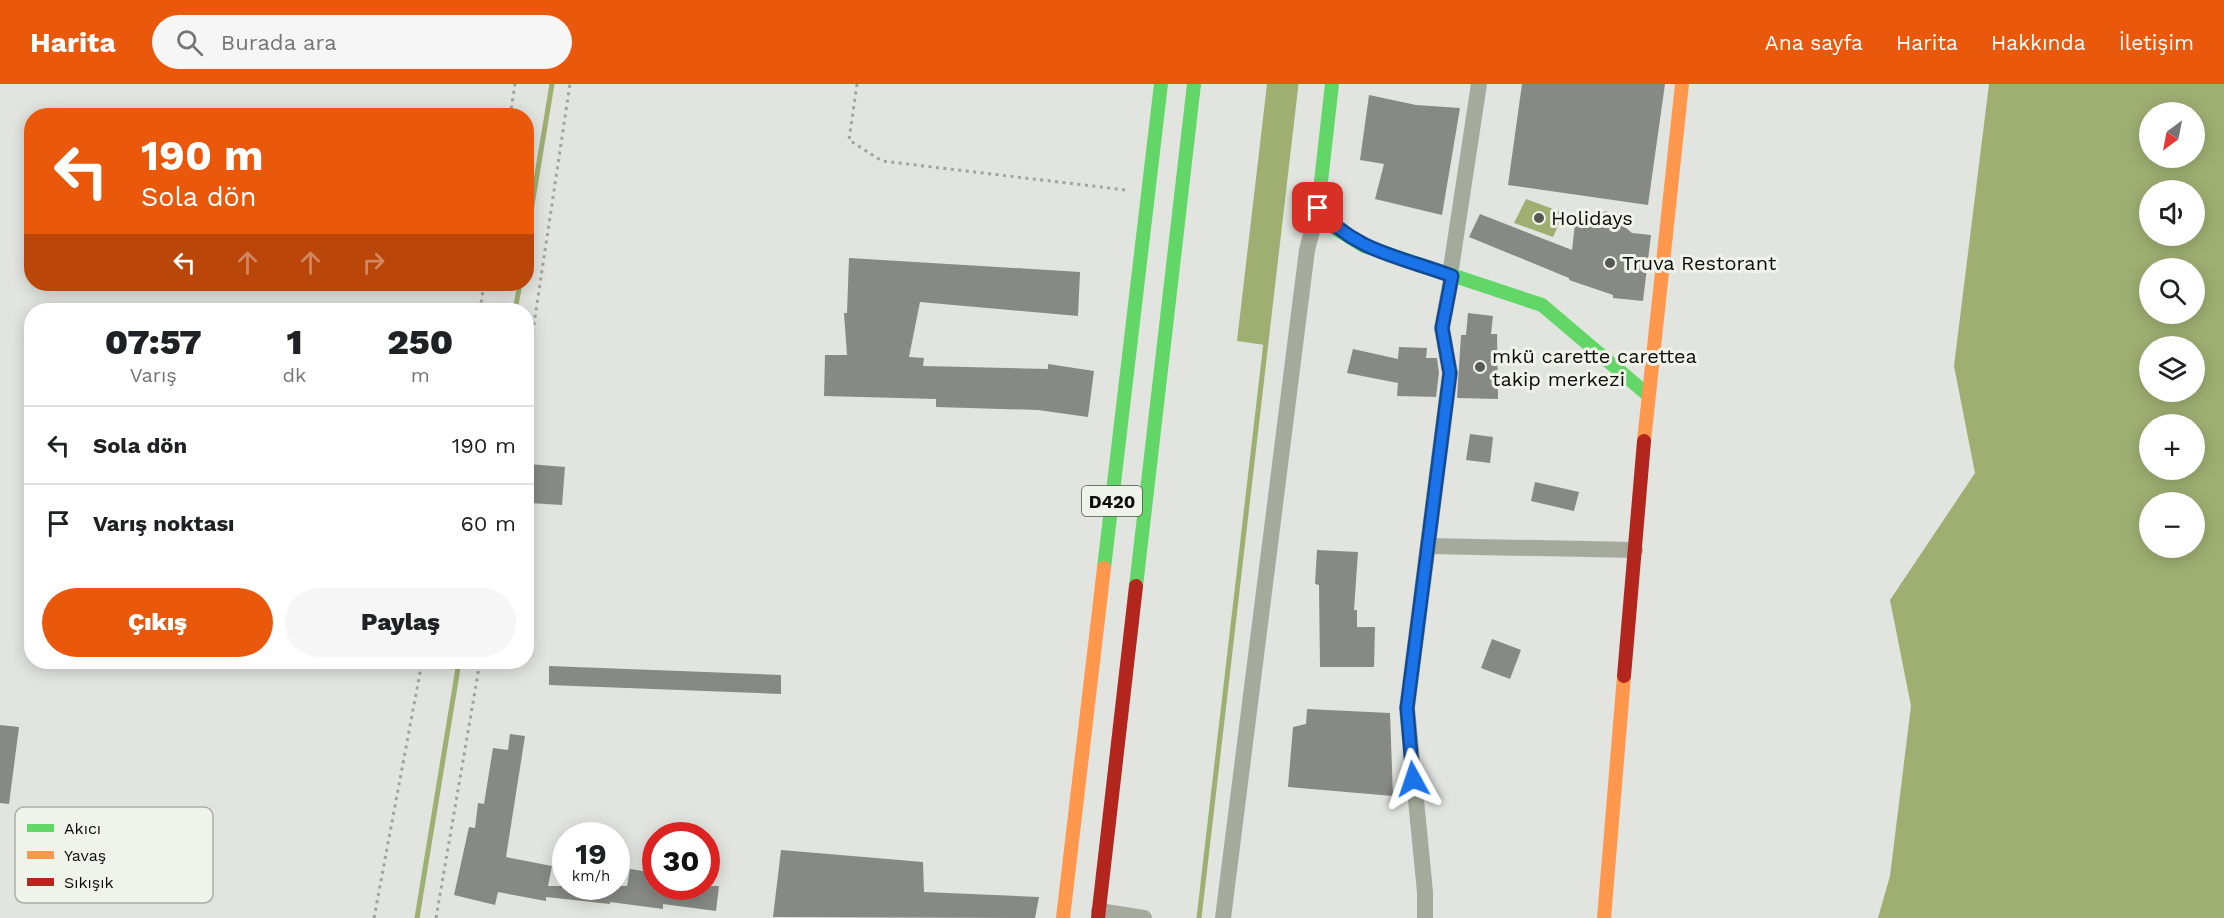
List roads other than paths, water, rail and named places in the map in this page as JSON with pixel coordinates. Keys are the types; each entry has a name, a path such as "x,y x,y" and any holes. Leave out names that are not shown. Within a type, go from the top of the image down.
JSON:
{"main road":[{"name":"D420","path":"1064,918 1161,84"},
{"name":"D420","path":"1099,914 1194,84"},
{"path":"1332,84 1318,208 1333,227 1364,246 1542,305 1648,395"},
{"path":"1604,918 1648,395 1682,84"}],"street":[{"path":"1425,918 1425,892 1407,708 1450,373 1442,328 1479,84"},
{"path":"1223,918 1307,250 1318,208"},
{"path":"1428,546 1635,549"},
{"path":"1099,914 1144,918"}],"waterway":[{"path":"534,193 552,84"},
{"path":"1199,918 1296,84"},
{"path":"516,303 519,291"},
{"path":"417,918 458,669"}],"place":[{"name":"Holidays","path":"1539,218"},
{"name":"Truva Restorant","path":"1610,263"},
{"name":"mkü carette carettea takip merkezi","path":"1480,367"}]}
